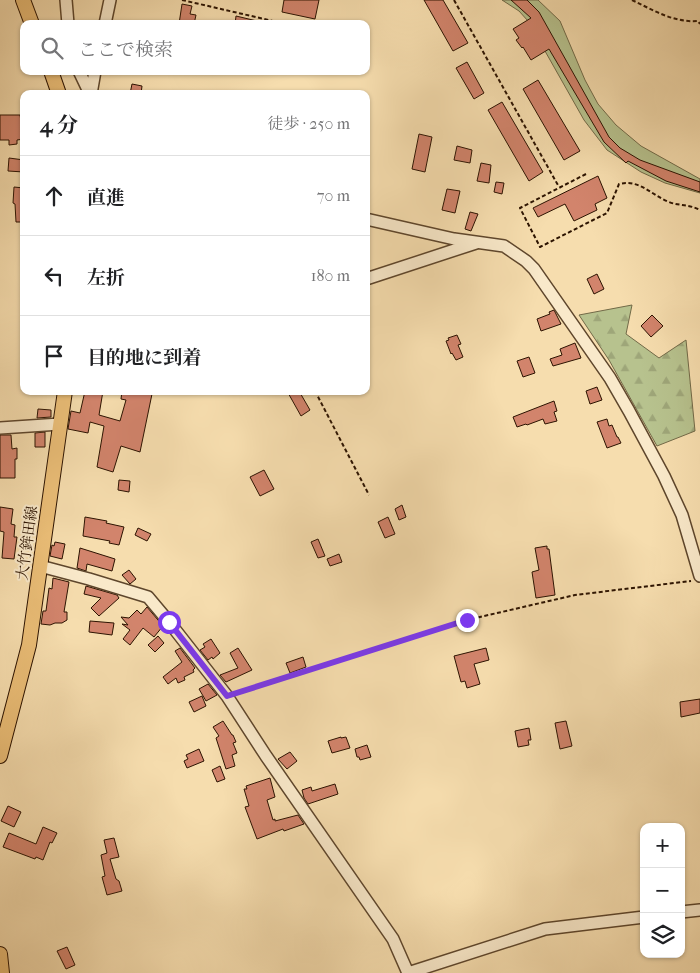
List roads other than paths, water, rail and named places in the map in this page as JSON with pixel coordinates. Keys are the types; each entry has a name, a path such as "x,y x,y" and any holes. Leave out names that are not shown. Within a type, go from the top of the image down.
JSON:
{"main road":[{"path":"23,0 30,20"},
{"path":"53,75 58,90"},
{"name":"大竹鉾田線","path":"0,756 29,646 64,395"},
{"path":"0,954 2,973"}],"street":[{"path":"66,0 68,20"},
{"path":"106,20 110,0"},
{"path":"81,75 88,90"},
{"path":"91,90 94,75"},
{"path":"370,220 454,239 504,246 534,269 610,378 664,476 682,515 695,579"},
{"path":"370,278 480,242"},
{"path":"0,428 60,424"},
{"path":"40,566 148,597 227,696 266,756 393,939 408,973 545,929 640,917"},
{"path":"685,912 700,910"}]}
